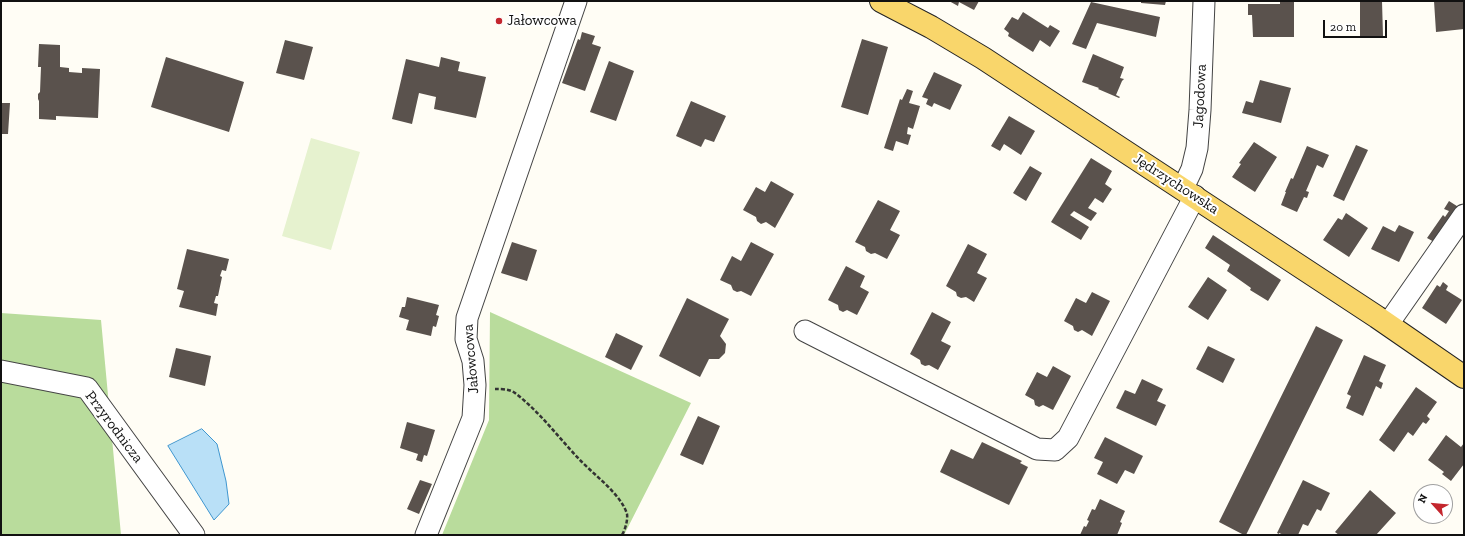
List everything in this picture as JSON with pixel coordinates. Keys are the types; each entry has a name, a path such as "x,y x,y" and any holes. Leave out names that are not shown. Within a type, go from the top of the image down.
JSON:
{"main road":[{"name":"Jędrzychowska","path":"881,1 904,6 1189,192 1388,324 1464,377"}],"street":[{"name":"Jałowcowa","path":"426,535 473,418 475,383 473,361 466,339 467,318 576,1"},
{"name":"Jagodowa","path":"805,331 1037,449 1055,450 1068,438 1189,192 1197,148 1200,110 1204,1"},
{"path":"1388,324 1464,215"},
{"name":"Przyrodnicza","path":"1,371 87,388 194,535"}],"path":[{"path":"475,383 491,388 514,392 548,423 579,459 616,495 627,515 622,535"}],"green space":[{"path":"311,138 360,152 331,250 282,236"},
{"path":"490,312 691,403 624,535 442,535 489,420"},
{"path":"1,313 101,320 121,535 1,535"}],"water":[{"path":"202,429 217,444 226,481 229,504 214,520 168,446"}],"building":[{"path":"949,1 979,1 974,10 959,2 958,6"},
{"path":"1141,1 1166,1 1165,5 1141,3"},
{"path":"1280,1 1294,1 1294,37 1253,37 1252,15 1248,15 1248,4 1280,4"},
{"path":"1360,1 1382,1 1383,36 1360,37"},
{"path":"1434,1 1464,1 1464,29 1436,32"},
{"path":"1091,2 1160,17 1156,37 1097,23 1086,49 1072,44"},
{"path":"1023,12 1048,28 1050,25 1060,31 1050,47 1040,40 1033,52 1008,36 1009,33 1004,29 1012,17 1018,20"},
{"path":"582,32 595,36 592,44 601,47 585,91 562,83"},
{"path":"862,39 888,47 868,115 841,107"},
{"path":"285,40 313,47 304,80 276,73"},
{"path":"39,44 60,45 60,67 69,68 69,72 82,73 82,68 100,69 98,118 56,116 56,120 39,119 38,94 40,92 41,67 38,67"},
{"path":"1093,54 1124,67 1120,78 1124,79 1116,95 1120,97 1119,98 1098,89 1099,88 1082,82"},
{"path":"166,57 244,82 229,132 151,107"},
{"path":"441,57 460,62 458,71 486,77 476,118 434,109 436,97 419,93 412,124 392,119 406,59 439,67"},
{"path":"609,61 634,71 616,121 590,112"},
{"path":"934,72 962,85 950,110 934,103 932,107 926,104 928,99 922,97"},
{"path":"1260,80 1291,88 1281,123 1242,113 1246,101 1253,103"},
{"path":"907,89 913,91 909,103 920,106 913,129 908,127 907,134 911,135 908,145 896,141 893,151 884,148 900,99 902,100"},
{"path":"691,101 726,116 714,142 705,139 701,147 676,136"},
{"path":"1,103 10,103 8,134 1,134"},
{"path":"1009,116 1035,131 1021,155 1004,144 1000,151 991,146"},
{"path":"1254,142 1277,157 1255,192 1232,177 1241,164 1239,163"},
{"path":"1356,145 1368,150 1344,201 1333,196"},
{"path":"1307,146 1329,155 1323,168 1317,165 1306,191 1309,192 1307,198 1304,197 1297,212 1281,205 1291,178 1293,179"},
{"path":"1091,158 1112,171 1105,184 1112,189 1103,203 1095,198 1088,208 1097,213 1091,221 1074,211 1070,215 1089,227 1081,240 1051,222"},
{"path":"1030,166 1042,173 1026,201 1013,193"},
{"path":"771,181 794,194 775,228 766,222 761,224 757,221 756,217 743,210 756,187 765,192"},
{"path":"878,200 900,211 890,230 900,235 887,259 875,253 871,254 866,251 865,247 855,242"},
{"path":"1449,201 1460,208 1436,243 1427,238 1443,215 1445,217 1449,211 1444,209"},
{"path":"1346,213 1368,228 1349,257 1323,240 1338,218 1342,220"},
{"path":"1399,225 1414,232 1399,262 1371,249 1383,226 1395,232"},
{"path":"1213,235 1281,280 1268,301 1250,290 1251,288 1227,271 1230,265 1205,248"},
{"path":"512,242 537,250 527,281 501,273"},
{"path":"751,242 774,254 751,296 741,291 737,292 733,290 731,285 720,280 732,256 741,261"},
{"path":"968,244 987,254 977,273 987,278 974,302 966,297 961,298 957,296 956,292 946,286"},
{"path":"187,249 229,259 226,271 222,270 220,276 222,277 218,296 216,296 214,303 218,304 216,316 179,307 184,291 177,289"},
{"path":"846,266 865,276 860,287 869,292 857,315 847,310 843,312 839,310 838,305 828,300"},
{"path":"1208,277 1227,290 1208,320 1188,307"},
{"path":"1443,282 1448,286 1446,290 1462,300 1446,324 1422,308 1437,285 1440,287"},
{"path":"1092,292 1110,301 1092,336 1082,330 1078,332 1074,330 1073,326 1064,321 1076,298 1086,303"},
{"path":"407,297 439,305 436,315 439,316 436,327 433,326 431,336 406,330 409,320 399,317 402,307 405,307"},
{"path":"687,298 729,319 720,336 726,344 725,353 719,359 709,359 700,377 659,356"},
{"path":"932,312 951,322 941,341 951,346 938,370 929,365 925,366 921,364 920,360 910,354"},
{"path":"1316,326 1343,340 1246,535 1244,535 1219,522"},
{"path":"616,333 643,346 631,370 605,357"},
{"path":"1208,346 1235,359 1223,383 1196,369"},
{"path":"176,348 211,356 205,386 169,377"},
{"path":"1364,355 1386,365 1379,381 1383,383 1381,389 1376,386 1363,416 1346,408 1351,396 1347,394"},
{"path":"1053,366 1071,376 1053,410 1043,405 1039,407 1035,405 1034,400 1025,395 1037,372 1047,377"},
{"path":"1142,379 1163,389 1157,401 1166,405 1156,426 1116,408 1125,390 1135,394"},
{"path":"1416,387 1437,402 1427,416 1430,419 1426,424 1423,422 1413,436 1408,432 1394,452 1379,440"},
{"path":"698,416 720,426 703,465 680,455"},
{"path":"407,422 435,430 427,456 424,455 422,462 416,460 418,454 400,448"},
{"path":"1446,435 1461,447 1464,443 1464,464 1451,481 1442,474 1444,472 1428,460"},
{"path":"1105,437 1143,456 1134,474 1125,470 1117,484 1097,474 1103,462 1094,458"},
{"path":"982,442 1022,461 1020,463 1028,467 1009,505 940,472 951,449 973,459"},
{"path":"420,480 432,484 419,514 407,509"},
{"path":"1303,480 1330,493 1321,511 1317,509 1308,526 1303,524 1298,535 1279,534 1277,533"},
{"path":"1370,490 1396,513 1376,535 1339,535 1335,532"},
{"path":"1100,499 1125,511 1120,522 1122,523 1117,535 1080,535 1084,526 1086,527 1089,521 1087,520 1092,509 1095,510"}],"place":[{"name":"Jałowcowa","path":"499,21"}]}
